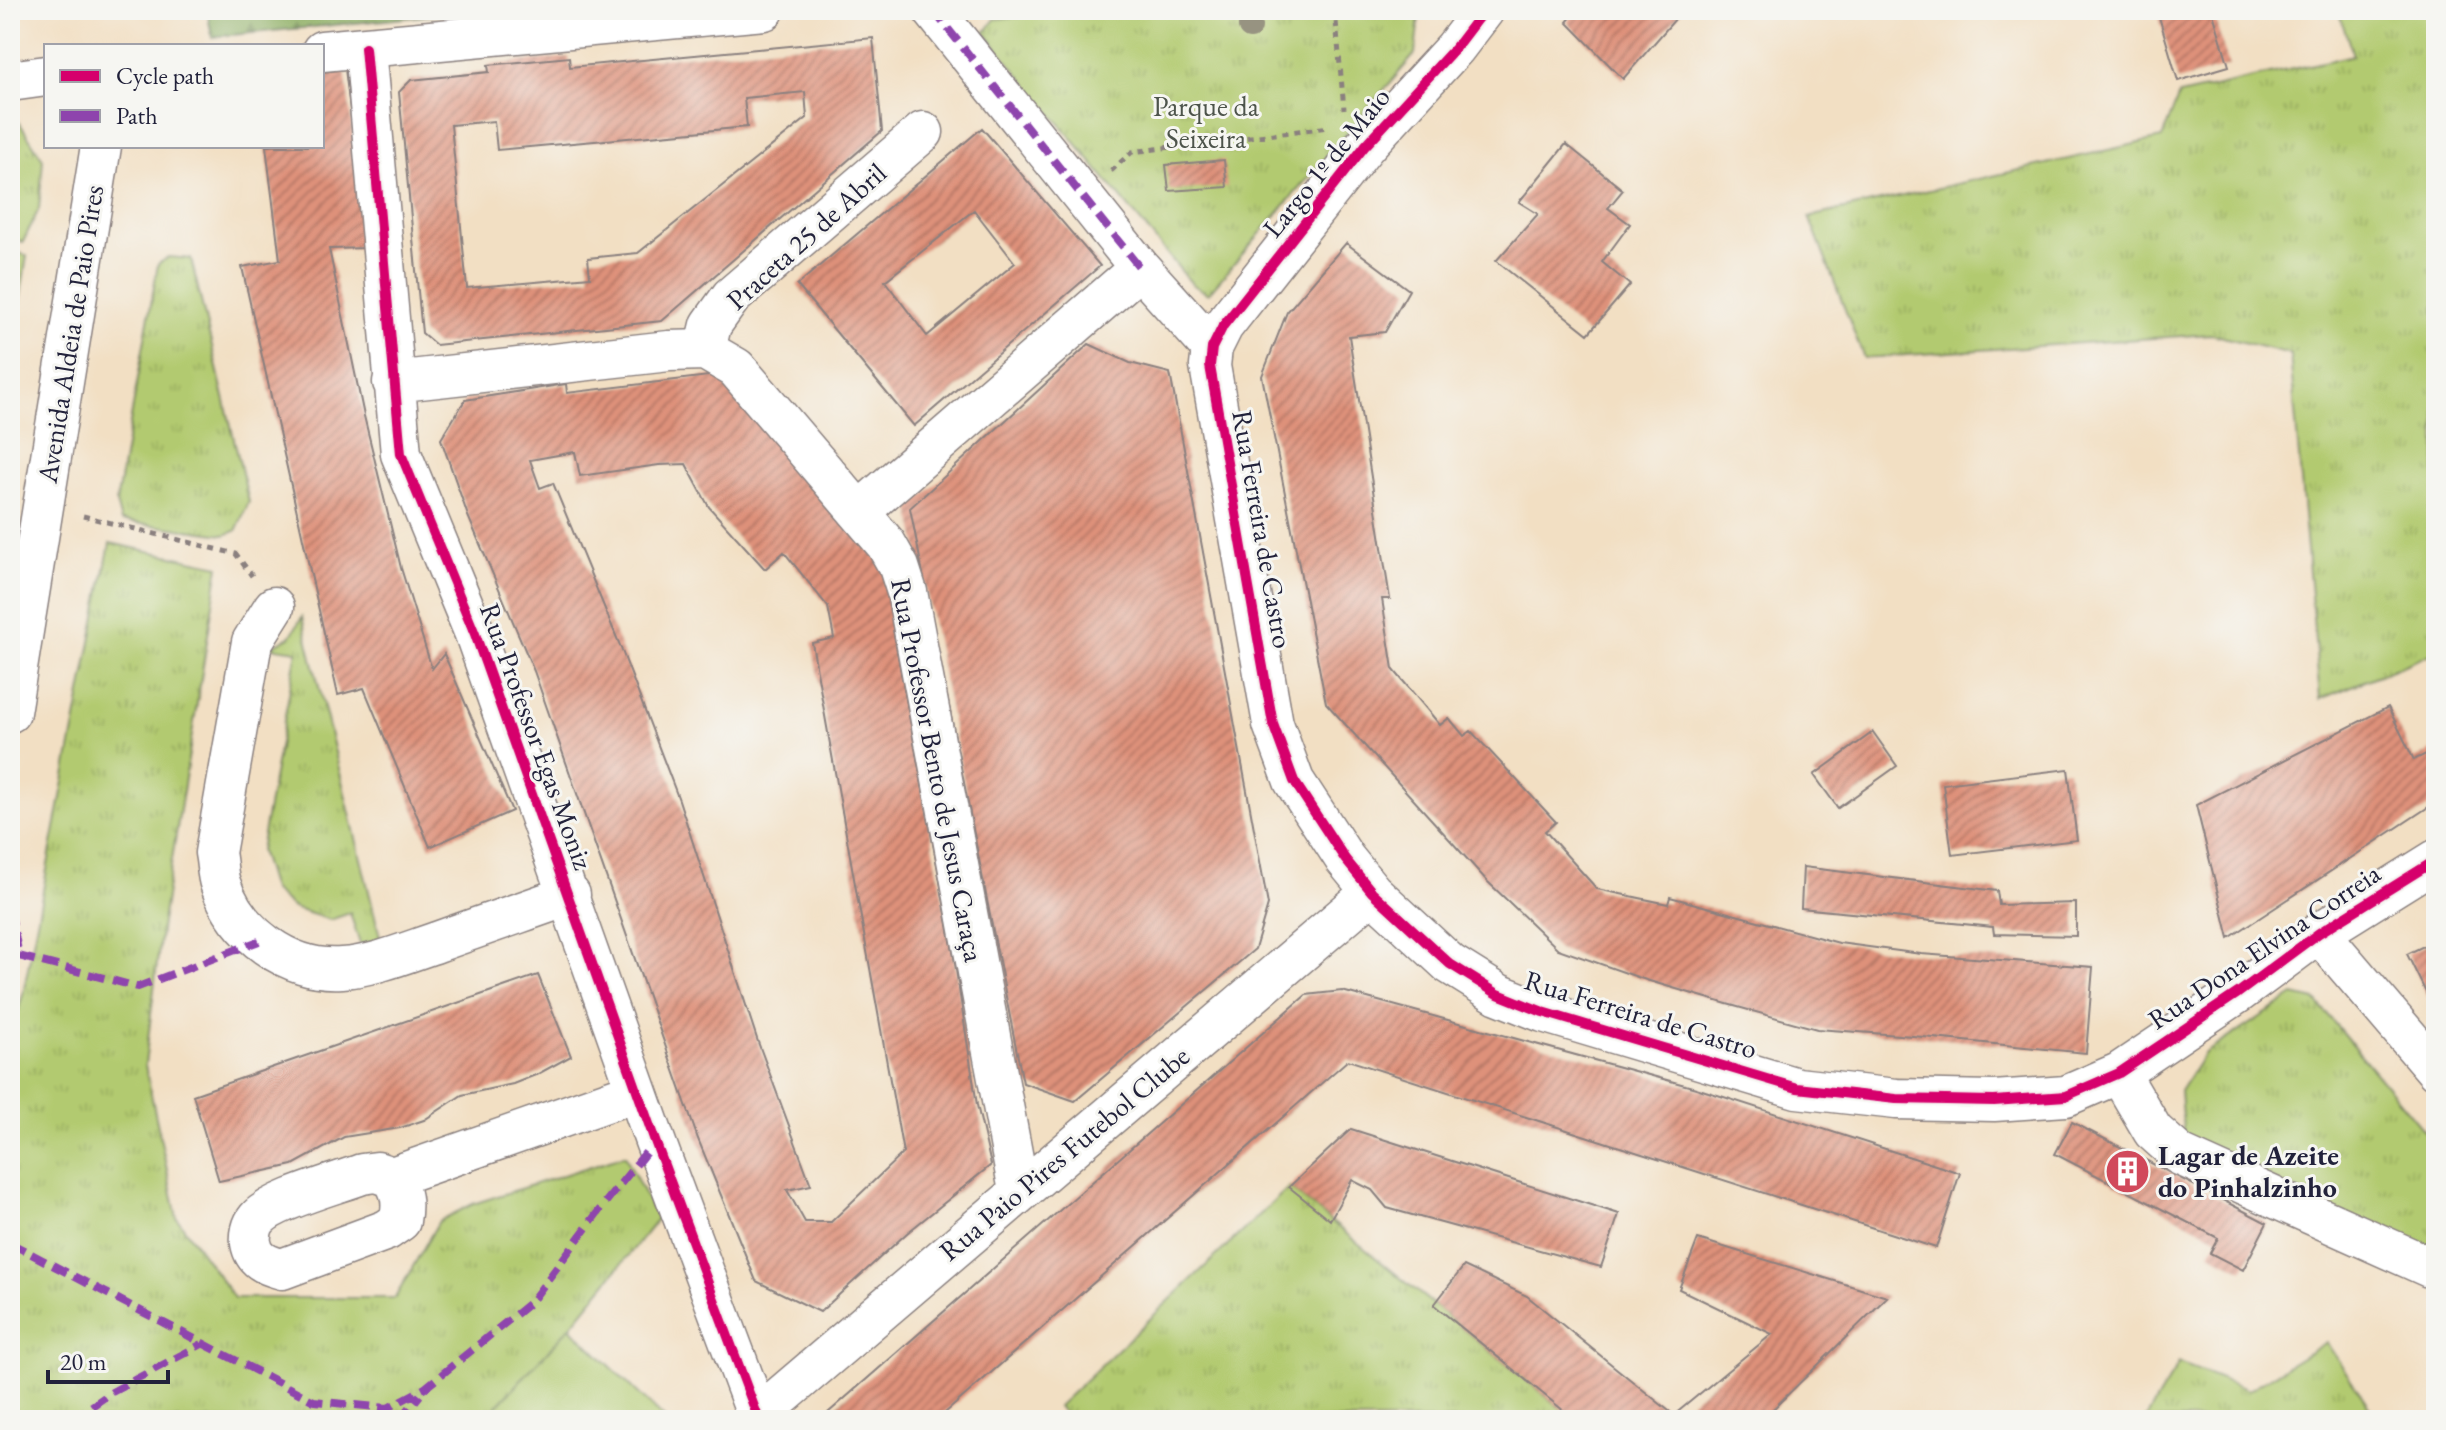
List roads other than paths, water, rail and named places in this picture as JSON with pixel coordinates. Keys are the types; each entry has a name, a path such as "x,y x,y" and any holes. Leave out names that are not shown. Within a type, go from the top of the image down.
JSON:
{"street":[{"path":"324,51 764,10"},
{"path":"933,10 1140,268 1212,348"},
{"path":"1444,10 1455,48"},
{"name":"Largo 1º de Maio","path":"1212,348 1223,326 1355,136 1455,48 1484,10"},
{"name":"Rua Professor Egas Moniz","path":"365,48 401,454 475,634 637,1091 758,1418"},
{"path":"10,81 44,76"},
{"name":"Praceta 25 de Abril","path":"705,350 711,325 731,297 923,132"},
{"name":"Avenida Aldeia de Paio Pires","path":"10,712 101,148"},
{"path":"859,512 1140,268"},
{"name":"Rua Ferreira de Castro","path":"1212,348 1210,366 1213,390 1273,724 1294,781 1345,859 1372,892 1450,964 1498,994 1543,1012 1797,1088 1896,1099 1994,1101 2066,1096 2119,1073"},
{"path":"393,382 669,351 705,350"},
{"name":"Rua Professor Bento de Jesus Caraça","path":"705,350 736,368 886,544 899,567 907,592 1019,1191"},
{"path":"274,607 252,642 215,853 220,883 236,914 259,941 305,965 341,969 398,956 570,895"},
{"name":"Rua Dona Elvina Correia","path":"2119,1073 2224,1003 2319,933 2436,860"},
{"name":"Rua Paio Pires Futebol Clube","path":"758,1418 1019,1191 1372,892"},
{"path":"2319,933 2436,1070"},
{"path":"2119,1073 2153,1131 2180,1155 2436,1270"},
{"path":"392,1177 637,1091"}],"place":[{"name":"Lagar de Azeite do Pinhalzinho","path":"2127,1171"}],"park label":[{"name":"Parque da Seixeira","path":"1206,122"}]}
